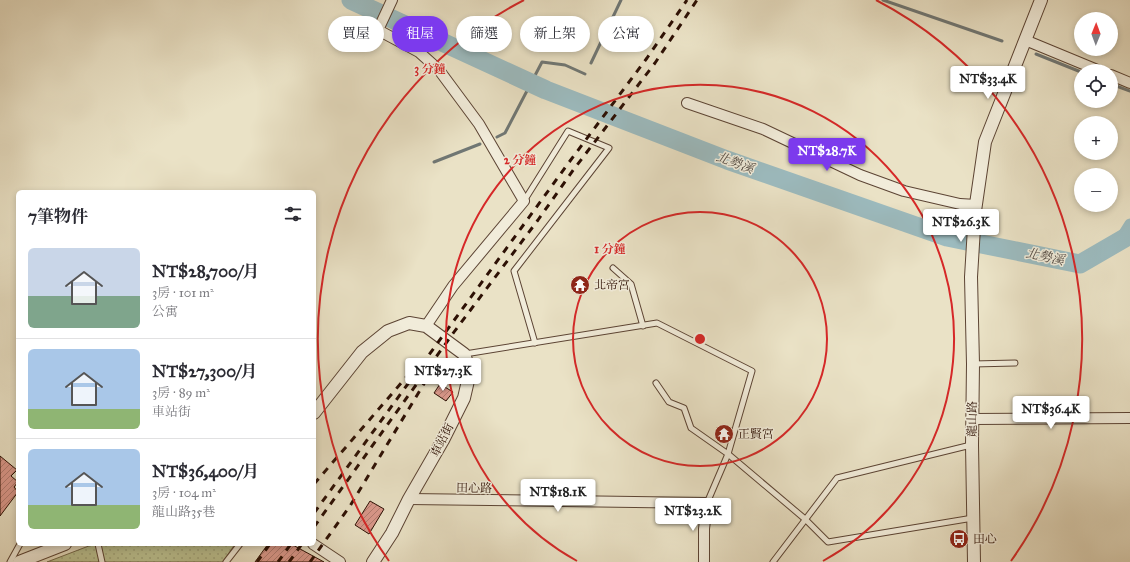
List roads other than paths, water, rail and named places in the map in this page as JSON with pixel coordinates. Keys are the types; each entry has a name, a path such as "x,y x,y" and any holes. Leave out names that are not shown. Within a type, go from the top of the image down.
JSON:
{"street":[{"path":"392,0 378,30 419,52 438,70 479,124 524,201 453,286 426,326"},
{"path":"687,103 763,129 860,175 897,189 975,208 985,142 1041,0"},
{"path":"1024,40 1083,64"},
{"path":"1118,78 1130,83"},
{"name":"龍山路","path":"974,562 971,277 975,208"},
{"path":"316,410 362,352 388,331 409,323 426,326 464,354"},
{"name":"車站街","path":"373,562 392,533 409,499 443,440 464,398 470,372 464,354"},
{"path":"973,419 1130,418"},
{"name":"田心路","path":"409,499 707,503"},
{"path":"704,562 704,529 707,503"},
{"path":"19,562 60,546"},
{"path":"316,546 340,562"}],"lane":[{"path":"524,201 568,131 609,148 514,271 535,343"},
{"path":"614,268 631,284 643,326"},
{"path":"464,354 657,323 752,371 728,454 707,503"},
{"path":"973,364 1015,363"},
{"path":"656,383 669,402 684,408 691,428 728,454 805,519 828,542 973,518"},
{"path":"773,562 838,478 972,445"},
{"path":"10,562 19,546"},
{"path":"98,546 102,562"},
{"path":"226,562 238,546"}],"waterway":[{"name":"北勢溪","path":"351,0 546,90 727,160 947,237 1080,264 1130,235"},
{"path":"591,63 621,0"},
{"path":"883,0 1002,41"},
{"path":"1036,54 1074,69"},
{"name":"北勢溪","path":"497,137 505,133 542,62 565,65 585,74"},
{"path":"1118,87 1130,91"},
{"path":"434,162 480,144"},
{"path":"1120,240 1130,224"}],"railway":[{"path":"316,510 567,165 647,58 687,0"},
{"path":"316,524 454,332 538,220 574,169 655,63 697,0"},
{"path":"316,482 409,374"},
{"path":"310,562 350,506 425,382"},
{"path":"257,562 269,546"},
{"path":"278,562 290,546"},
{"path":"289,562 301,546"}],"place":[{"name":"北帝宮","path":"580,285"},
{"name":"正賢宮","path":"724,434"},
{"name":"田心","path":"959,539"}]}
